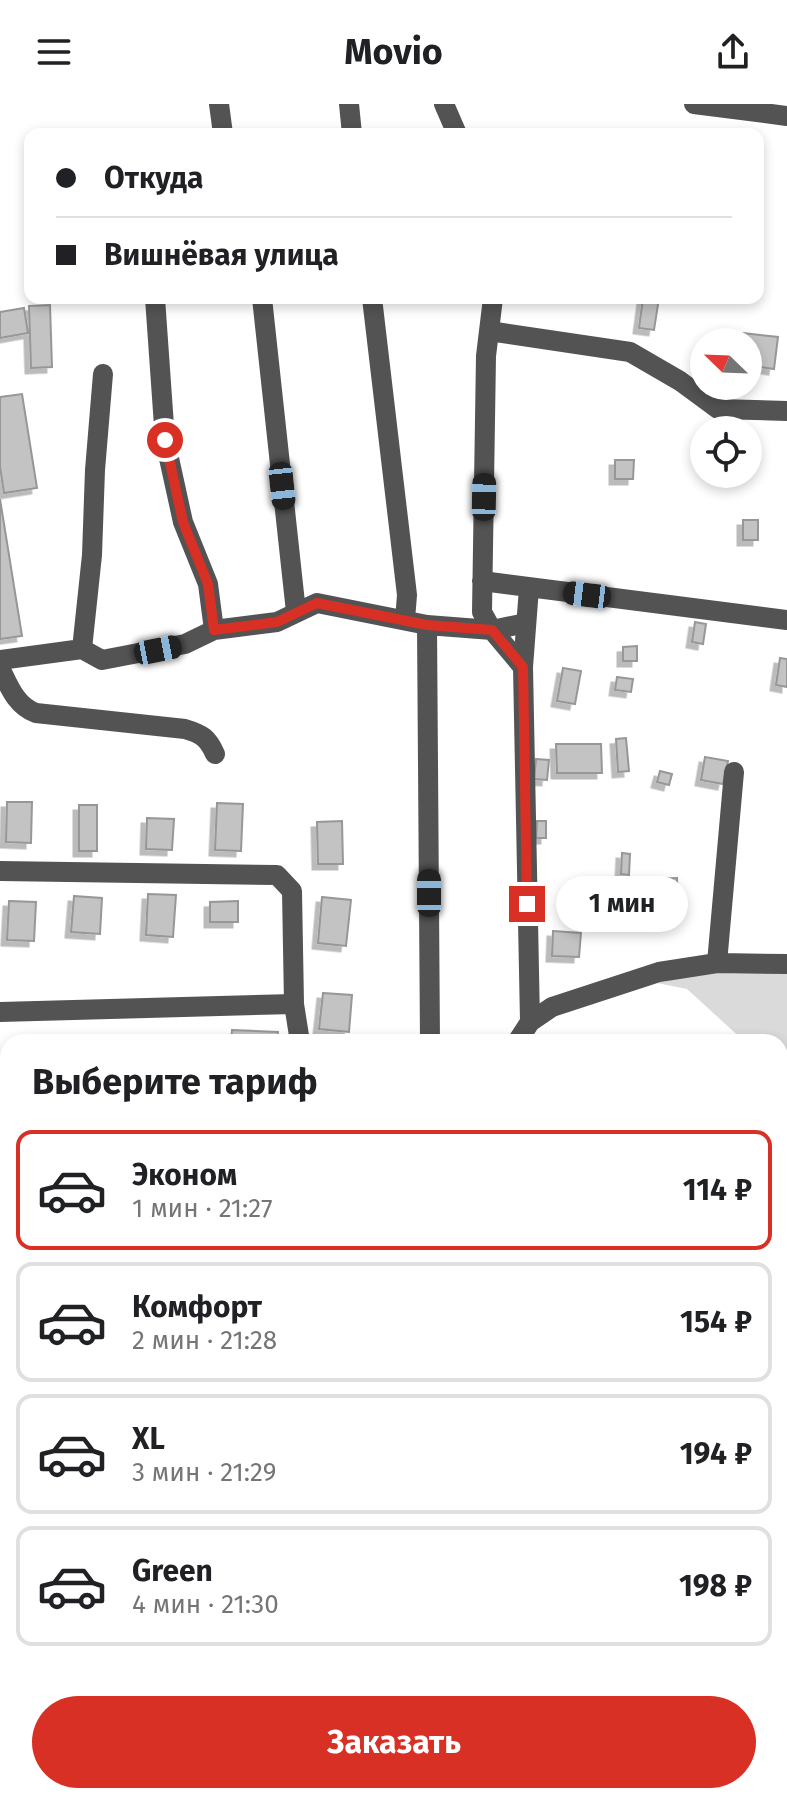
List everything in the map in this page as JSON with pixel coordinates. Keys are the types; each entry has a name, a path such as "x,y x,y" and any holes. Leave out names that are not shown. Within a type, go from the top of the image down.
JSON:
{"street":[{"path":"219,104 222,128"},
{"path":"349,104 351,128"},
{"path":"444,104 454,128"},
{"path":"694,104 787,116"},
{"path":"155,304 165,440 183,522 208,584 214,630"},
{"path":"263,304 296,612"},
{"path":"373,304 407,595 405,620"},
{"path":"492,304 482,612 492,630 523,667"},
{"path":"489,331 630,352 680,381 718,409 787,411"},
{"path":"82,649 92,555 103,374"},
{"path":"482,581 787,620"},
{"path":"529,588 523,667 530,1022"},
{"path":"0,660 82,649 102,660 185,644 214,630 277,622 317,603 427,625 492,630 526,623"},
{"path":"427,625 430,1034"},
{"path":"0,668 13,694 26,709 36,713 185,729 202,734 215,754"},
{"path":"717,963 734,772"},
{"path":"0,871 277,875 292,891 294,1004 299,1034"},
{"path":"522,1034 530,1022 552,1007 659,972 717,963 787,964"},
{"path":"0,1012 294,1004"}],"shaded area":[{"path":"718,970 787,974 787,1034 736,1034 687,989 657,983"}],"building":[{"path":"642,304 658,304 654,330 639,328"},
{"path":"50,305 52,367 31,368 29,306"},
{"path":"24,308 28,333 0,338 0,312"},
{"path":"762,335 778,337 774,369 762,367"},
{"path":"22,394 37,488 4,493 0,467 0,397"},
{"path":"615,460 634,460 633,479 615,479"},
{"path":"0,499 22,636 0,639"},
{"path":"743,520 758,520 758,540 743,540"},
{"path":"695,622 706,624 703,644 692,642"},
{"path":"637,646 637,661 623,661 623,647"},
{"path":"780,658 787,659 787,687 776,685"},
{"path":"563,668 581,671 575,704 557,701"},
{"path":"617,677 633,679 631,692 615,690"},
{"path":"626,738 629,771 618,772 616,739"},
{"path":"556,744 601,744 602,773 557,773"},
{"path":"705,757 728,761 723,784 701,780"},
{"path":"536,759 549,760 547,780 534,779"},
{"path":"660,771 672,774 669,785 657,782"},
{"path":"7,802 32,802 31,843 6,842"},
{"path":"217,803 243,804 241,851 215,850"},
{"path":"79,805 97,805 97,851 79,851"},
{"path":"147,818 174,819 172,850 146,849"},
{"path":"342,821 343,864 318,864 317,822"},
{"path":"537,821 546,821 546,838 536,838"},
{"path":"622,853 630,854 629,875 621,874"},
{"path":"677,878 678,900 653,901 652,879"},
{"path":"577,888 602,888 601,907 577,907"},
{"path":"148,894 176,895 173,937 146,935"},
{"path":"74,896 102,898 100,934 71,932"},
{"path":"322,897 351,900 346,946 318,943"},
{"path":"9,901 36,902 34,941 7,940"},
{"path":"238,901 238,922 210,922 210,902"},
{"path":"553,931 581,933 579,957 552,956"},
{"path":"323,993 352,995 349,1032 319,1029"},
{"path":"232,1030 278,1032 278,1034 232,1034"}],"route":[{"path":"165,440 183,522 208,584 214,630 277,622 317,603 427,625 492,630 523,667 527,904"}]}
